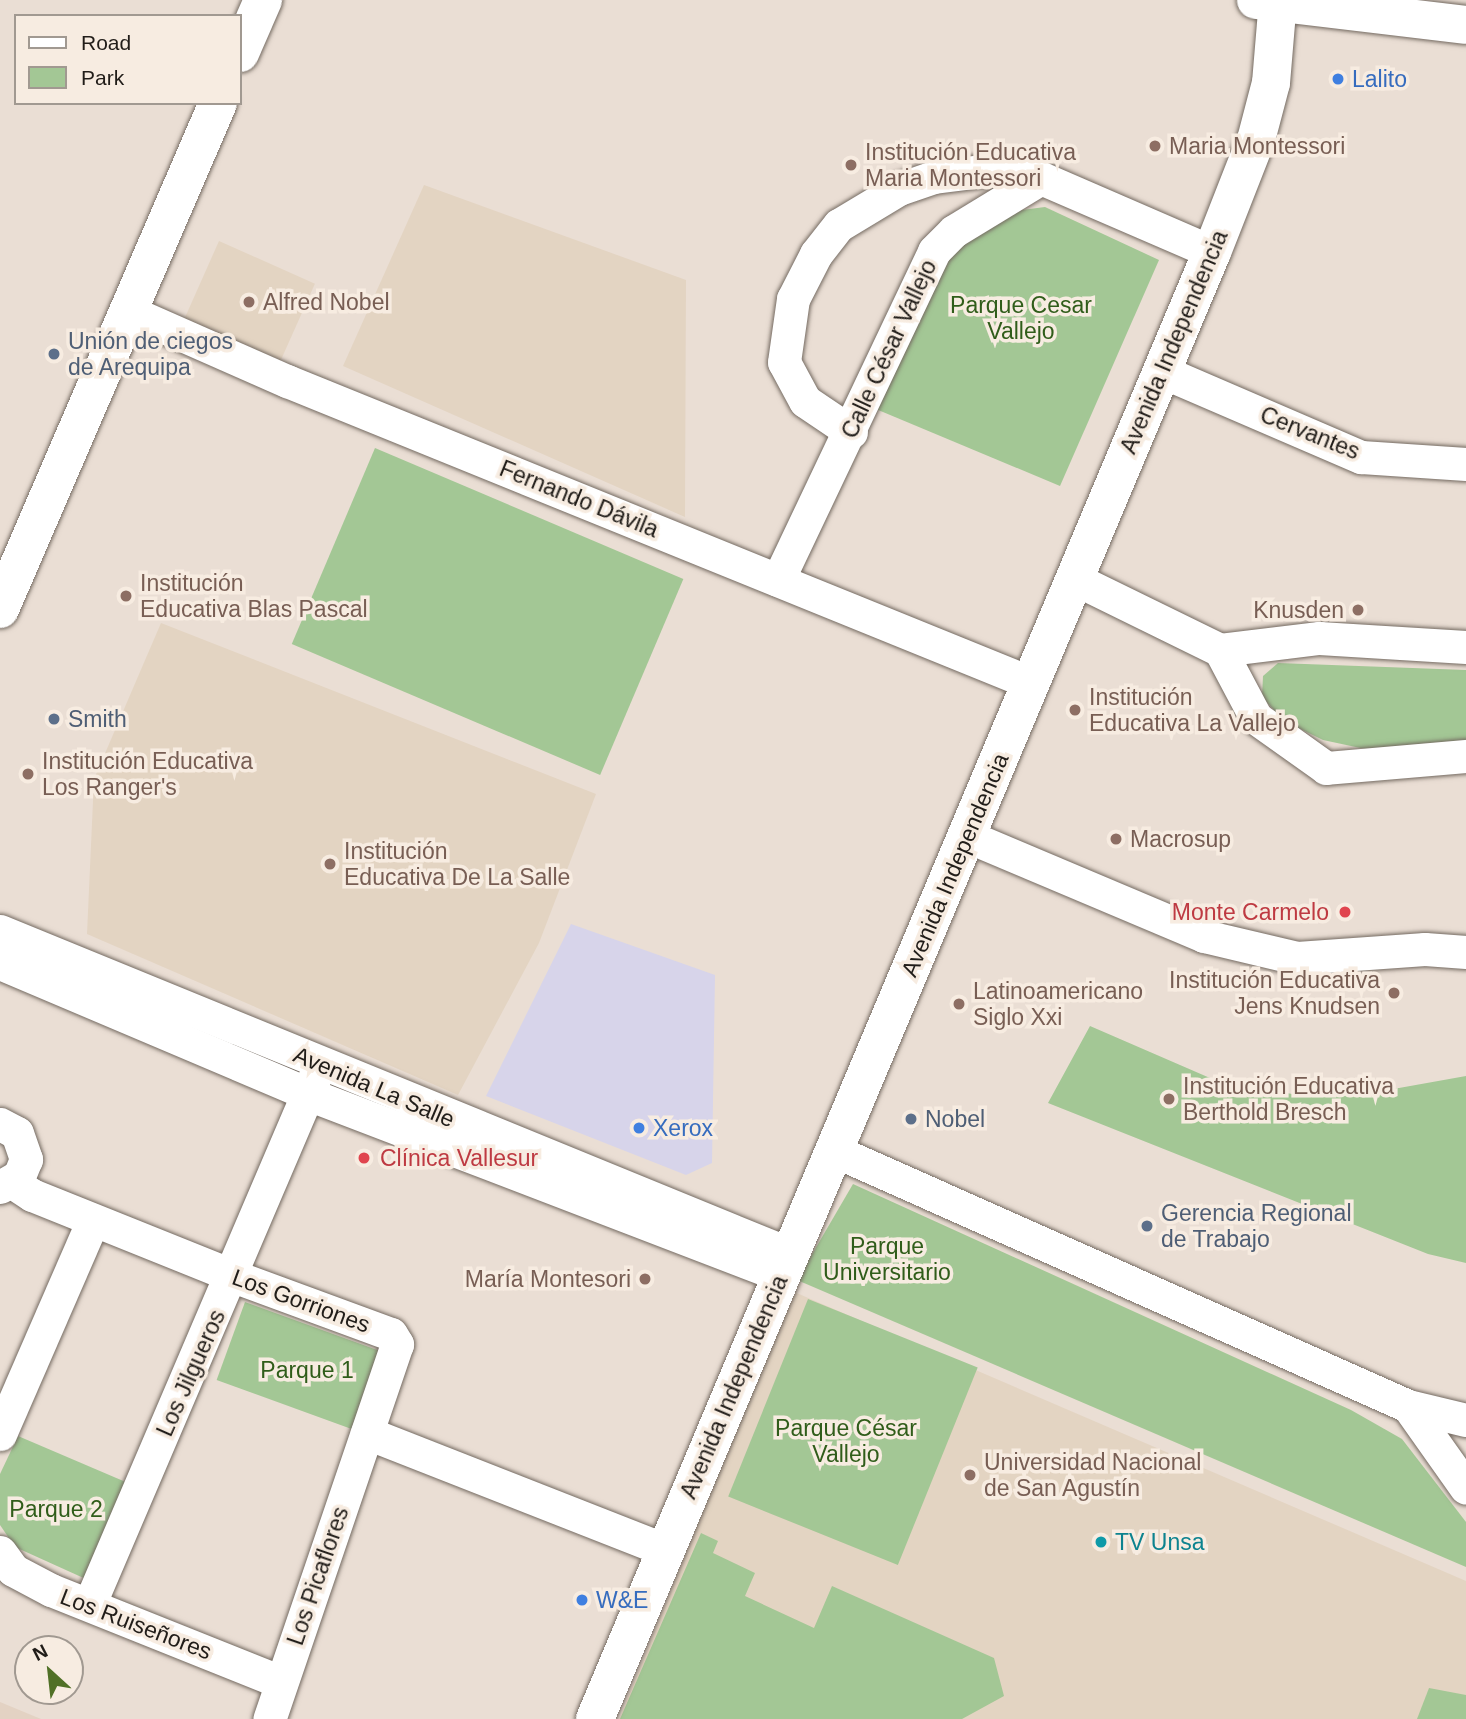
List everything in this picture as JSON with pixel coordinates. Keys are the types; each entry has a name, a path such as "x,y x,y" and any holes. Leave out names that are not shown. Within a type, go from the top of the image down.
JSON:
{"main road":[{"path":"242,48 262,0"},
{"path":"1271,1 1466,25"},
{"name":"Avenida Independencia","path":"595,1719 1075,579 1256,140 1271,83 1271,1"},
{"path":"0,609 217,105"}],"street":[{"path":"851,432 806,401 784,362 793,299 816,254 839,225 900,189 934,177 1005,168 1041,178 1212,251"},
{"name":"Calle César Vallejo","path":"778,580 851,432 934,251 954,231 1041,178"},
{"name":"Fernando Dávila","path":"128,311 287,381 1031,683"},
{"name":"Cervantes","path":"1161,371 1361,457 1466,464"},
{"path":"1075,579 1220,650 1319,638 1466,647"},
{"path":"1220,650 1256,718 1326,768 1466,756"},
{"path":"967,836 1204,936 1297,958 1424,949 1466,952"},
{"name":"Avenida La Salle","path":"0,931 314,1079"},
{"name":"Avenida La Salle","path":"0,964 314,1079 785,1265"},
{"name":"Los Jilgueros","path":"90,1603 233,1276 314,1079"},
{"path":"0,1124 17,1133 25,1150 23,1168 6,1185"},
{"path":"835,1151 1408,1406 1466,1420"},
{"name":"Los Gorriones","path":"6,1185 233,1276 391,1334 397,1344 395,1355 367,1433"},
{"path":"0,1434 93,1220"},
{"path":"1408,1406 1466,1488"},
{"path":"367,1433 665,1550"},
{"name":"Los Picaflores","path":"269,1719 367,1433"},
{"name":"Los Ruiseñores","path":"0,1552 13,1570 51,1590 90,1603 281,1682"}],"shaded area":[{"path":"424,185 686,280 685,517 343,366"},
{"name":"Alfred Nobel","path":"219,241 315,284 279,364 183,321"},
{"name":"Institución Educativa De La Salle","path":"161,623 596,794 539,943 458,1095 87,934 94,779"},
{"path":"571,924 715,975 712,1163 686,1175 486,1096"},
{"name":"Universidad Nacional de San Agustín","path":"792,1291 1466,1581 1466,1719 619,1719"},
{"path":"0,1702 41,1719 0,1719"}],"green space":[{"name":"Parque Cesar Vallejo","path":"1045,207 1159,260 1060,486 871,407 933,261 1000,213"},
{"path":"375,448 683,579 600,775 292,644"},
{"path":"1278,663 1466,670 1466,740 1365,749 1323,740 1284,721 1262,697 1263,676"},
{"path":"1090,1026 1210,1078 1292,1094 1399,1088 1466,1076 1466,1263 1428,1254 1048,1103"},
{"name":"Parque Universitario","path":"853,1184 1351,1410 1402,1439 1466,1522 1466,1567 797,1280"},
{"name":"Parque César Vallejo","path":"808,1299 978,1368 898,1565 728,1496"},
{"name":"Parque 1","path":"245,1302 384,1353 356,1431 217,1380"},
{"name":"Parque 2","path":"18,1436 128,1483 88,1580 15,1547 0,1525 0,1474"},
{"path":"701,1533 718,1541 713,1553 755,1573 745,1596 814,1628 832,1586 994,1658 1004,1696 962,1719 620,1719"},
{"path":"1429,1688 1466,1695 1466,1719 1417,1719"}],"place":[{"name":"Lalito","path":"1338,79"},
{"name":"Maria Montessori","path":"1155,146"},
{"name":"Institución Educativa Maria Montessori","path":"851,165"},
{"name":"Alfred Nobel","path":"249,302"},
{"name":"Unión de ciegos de Arequipa","path":"54,354"},
{"name":"Institución Educativa Blas Pascal","path":"126,596"},
{"name":"Knusden","path":"1358,610"},
{"name":"Institución Educativa La Vallejo","path":"1075,710"},
{"name":"Smith","path":"54,719"},
{"name":"Institución Educativa Los Ranger's","path":"28,774"},
{"name":"Macrosup","path":"1116,839"},
{"name":"Institución Educativa De La Salle","path":"330,864"},
{"name":"Monte Carmelo","path":"1345,912"},
{"name":"Institución Educativa Jens Knudsen","path":"1394,993"},
{"name":"Latinoamericano Siglo Xxi","path":"959,1004"},
{"name":"Institución Educativa Berthold Bresch","path":"1169,1099"},
{"name":"Nobel","path":"911,1119"},
{"name":"Xerox","path":"639,1128"},
{"name":"Clínica Vallesur","path":"364,1158"},
{"name":"Gerencia Regional de Trabajo","path":"1147,1226"},
{"name":"María Montesori","path":"645,1279"},
{"name":"Universidad Nacional de San Agustín","path":"970,1475"},
{"name":"TV Unsa","path":"1101,1542"},
{"name":"W&E","path":"582,1600"}]}
